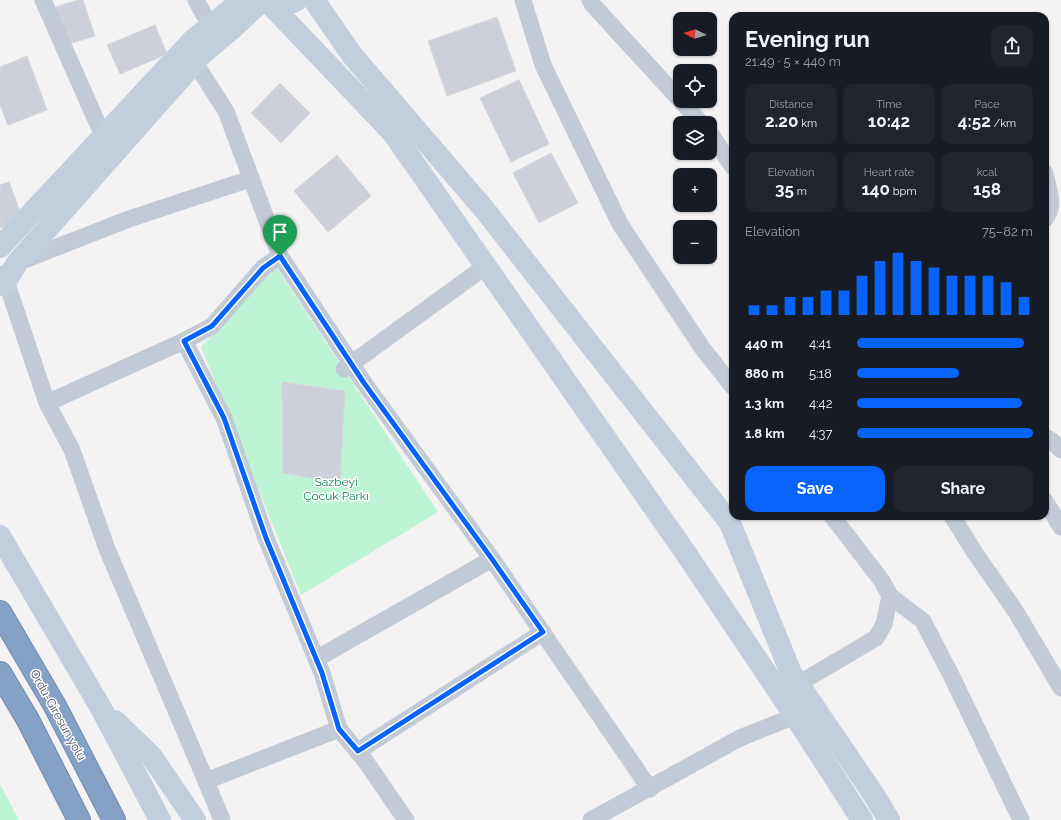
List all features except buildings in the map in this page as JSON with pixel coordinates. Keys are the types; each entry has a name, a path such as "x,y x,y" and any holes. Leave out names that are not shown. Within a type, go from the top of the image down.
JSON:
{"highway":[{"name":"Ordu-Giresun yolu","path":"0,612 55,706 114,820"},
{"path":"0,673 28,720 79,820"}],"street":[{"path":"43,0 103,136"},
{"path":"196,0 210,26"},
{"path":"0,247 193,40 240,0"},
{"path":"266,0 275,5 282,6 297,0"},
{"path":"6,276 204,53 266,0"},
{"path":"266,0 393,133 687,555 795,716 862,820"},
{"path":"314,0 352,55 484,209 730,523 790,673 874,795 889,820"},
{"path":"524,0 543,65 620,224 703,349 729,382"},
{"path":"590,0 673,93"},
{"path":"195,63 226,111 250,179 280,256 347,366 492,559 650,789"},
{"path":"687,108 694,116"},
{"path":"717,144 729,162"},
{"path":"6,276 129,219 250,179"},
{"path":"1049,191 1051,207 1049,211"},
{"path":"201,347 212,326 263,268 280,256"},
{"path":"347,366 486,266"},
{"path":"6,276 48,403 72,450 107,550 222,820"},
{"path":"48,403 184,341 212,326"},
{"path":"184,341 224,418 266,538 316,659 339,729 358,751 406,820"},
{"path":"1049,439 1061,450"},
{"path":"1049,508 1061,527"},
{"path":"835,520 882,581 890,596 923,621 952,677 1021,820"},
{"path":"954,520 975,553 1016,612 1061,688"},
{"path":"0,536 101,708 160,820"},
{"path":"316,659 492,559"},
{"path":"798,684 876,638 884,624 890,596"},
{"path":"358,751 543,632"},
{"path":"101,708 152,757 195,820"},
{"path":"591,820 650,789 740,738 795,716"},
{"path":"206,781 339,729"}],"green space":[{"name":"Sazbeyi Çocuk Parkı","path":"276,267 438,512 301,595 201,347"},
{"path":"0,784 19,820 0,820"}],"route":[{"path":"280,256 364,383 492,559 543,632 358,751 339,729 322,673 266,538 224,418 184,341 212,326 263,268 280,256"}]}
